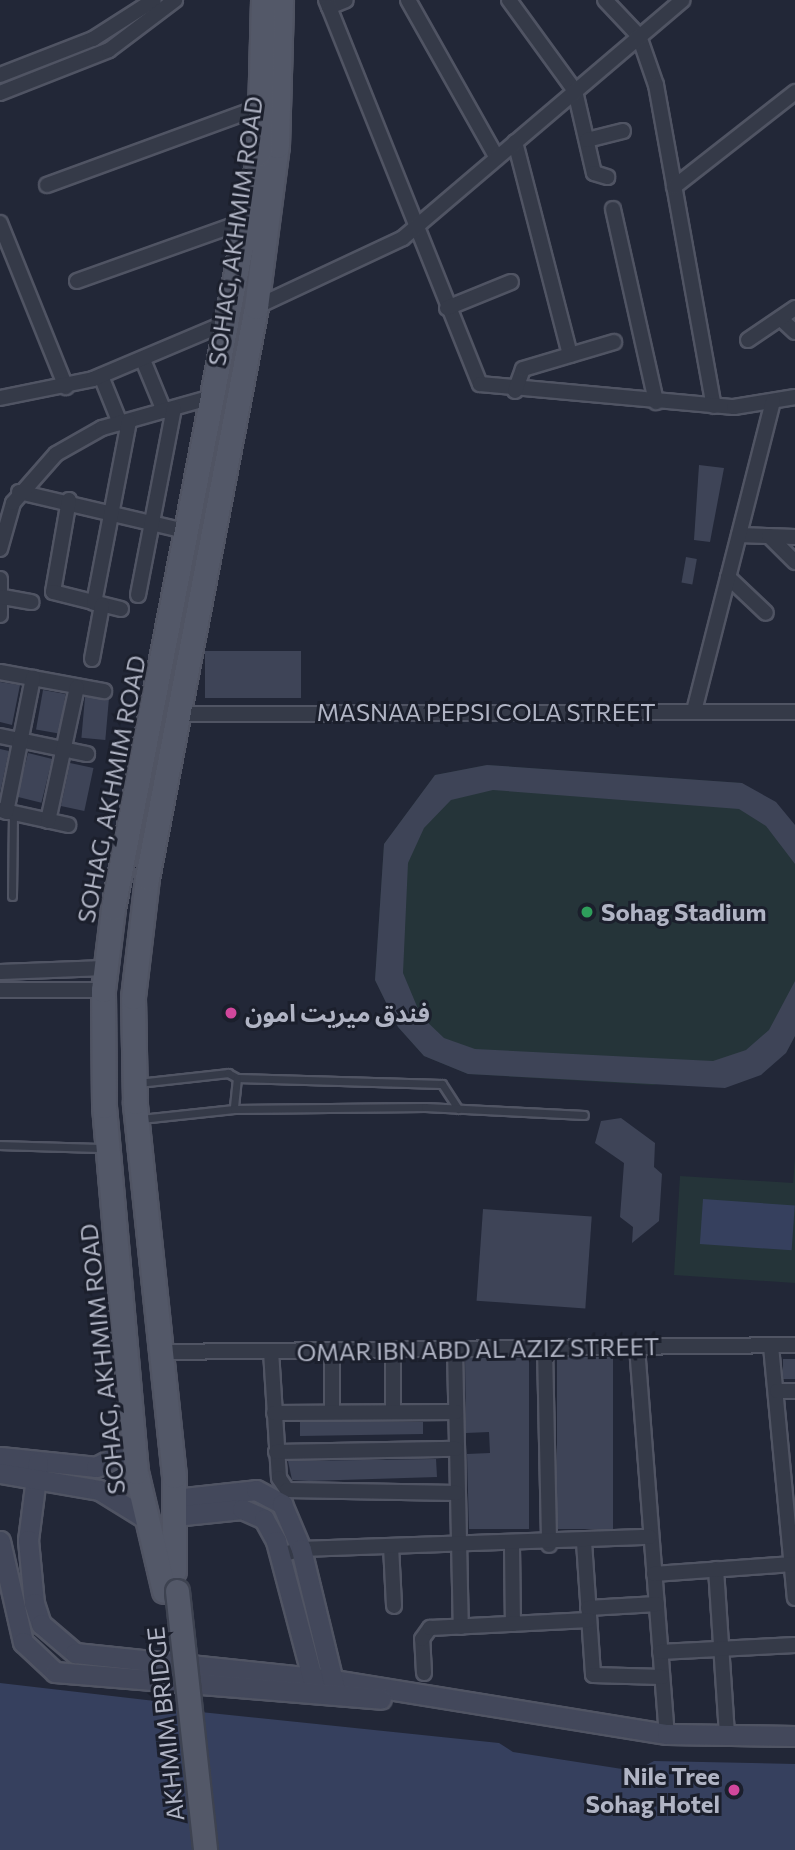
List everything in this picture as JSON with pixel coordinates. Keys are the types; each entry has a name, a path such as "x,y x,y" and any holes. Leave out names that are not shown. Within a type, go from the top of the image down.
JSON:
{"main road":[{"name":"SOHAG, AKHMIM ROAD","path":"171,1591 148,1520 134,1447 104,1106 104,979 248,220 263,106 263,0"},
{"name":"SOHAG, AKHMIM ROAD","path":"171,1591 174,1507 135,1102 138,937 177,714 256,307 277,146 281,0"},
{"path":"104,1106 135,1102"},
{"path":"0,1473 96,1467 134,1447"},
{"path":"0,1457 99,1490 148,1520"},
{"path":"37,1469 29,1571 41,1624 56,1642 97,1657 487,1706 667,1734 795,1736"},
{"path":"174,1507 241,1489 270,1495 291,1517 301,1549 324,1687"},
{"path":"174,1507 254,1512 272,1529 324,1687"},
{"path":"0,1541 23,1642 55,1672 324,1687"},
{"name":"AKHMIM BRIDGE","path":"171,1591 193,1850"},
{"name":"AKHMIM BRIDGE","path":"171,1591 205,1850"}],"street":[{"path":"0,75 93,39 154,0"},
{"path":"0,93 118,46 175,0"},
{"path":"346,0 328,3 414,230 480,384 515,391 714,406 795,397"},
{"path":"408,0 497,158"},
{"path":"509,0 575,91 596,177 607,177"},
{"path":"605,0 639,36 656,85 714,406"},
{"path":"256,307 414,230 639,36 673,3"},
{"path":"674,187 795,92"},
{"path":"47,185 263,106"},
{"path":"587,140 623,131"},
{"path":"515,142 570,355"},
{"path":"613,209 656,402"},
{"path":"77,281 248,220"},
{"path":"0,223 66,387"},
{"path":"447,308 512,282"},
{"path":"748,340 795,308"},
{"path":"782,319 795,332"},
{"path":"0,381 3,397 66,387 143,360 231,320"},
{"path":"515,391 519,372 614,342"},
{"path":"138,595 169,410 143,360"},
{"path":"92,659 125,422 101,376"},
{"path":"0,549 4,513 19,492 56,454 125,422 216,396"},
{"path":"694,711 773,401"},
{"path":"19,492 69,500 151,525 189,531"},
{"path":"69,500 51,588 56,595 121,609"},
{"path":"739,535 795,537"},
{"path":"769,536 795,562"},
{"path":"728,577 766,613"},
{"path":"0,579 3,597 0,615"},
{"path":"3,597 32,602"},
{"path":"0,672 104,691"},
{"path":"33,678 6,812 68,825"},
{"path":"48,821 76,687"},
{"name":"MASNAA PEPSI COLA STREET","path":"177,714 795,712"},
{"path":"0,736 87,754"},
{"path":"0,972 104,979"},
{"path":"0,990 104,979"},
{"name":"OMAR IBN ABD AL AZIZ STREET","path":"161,1352 795,1345"},
{"path":"771,1346 777,1391 788,1422 795,1598"},
{"path":"637,1347 667,1734"},
{"path":"545,1348 548,1545"},
{"path":"393,1349 393,1412"},
{"path":"455,1349 456,1547 461,1627"},
{"path":"331,1412 332,1350"},
{"path":"271,1351 279,1478 294,1493 457,1493"},
{"path":"777,1391 795,1391"},
{"path":"274,1413 456,1412"},
{"path":"276,1452 456,1449"},
{"path":"279,1556 301,1549 548,1545 650,1537"},
{"path":"584,1542 588,1614 598,1680 662,1677"},
{"path":"391,1546 394,1606"},
{"path":"512,1546 513,1624"},
{"path":"654,1574 793,1564"},
{"path":"716,1569 727,1735"},
{"path":"424,1673 426,1630 513,1624 657,1604"},
{"path":"660,1652 795,1645"}],"lane":[{"path":"6,812 12,896"},
{"path":"135,1102 228,1073 237,1078 442,1084 458,1109"},
{"path":"234,1109 237,1078"},
{"path":"135,1102 234,1109 458,1109 584,1115"},
{"path":"0,1145 108,1148"}],"shaded area":[{"name":"Sohag Stadium","path":"487,765 742,783 795,825 795,1036 786,1053 653,1085 468,1074 424,1056 398,1027 375,980 384,844 435,775"},
{"path":"795,1157 795,1283 674,1275 680,1176 793,1183"}],"water":[{"path":"703,1199 795,1205 792,1250 700,1244"},
{"path":"0,1683 155,1701 162,1708 499,1743 513,1752 635,1771 654,1761 795,1764 795,1850 0,1850"}],"building":[{"path":"699,465 724,468 710,542 694,540"},
{"path":"686,557 697,559 692,585 681,583"},
{"path":"205,651 301,651 301,698 205,698"},
{"path":"0,682 20,685 12,725 0,722"},
{"path":"43,690 66,694 59,733 36,729"},
{"path":"85,697 109,699 105,740 81,738"},
{"path":"0,749 9,751 0,793"},
{"path":"28,753 52,759 41,803 17,797"},
{"path":"70,763 93,768 84,811 61,806"},
{"path":"487,765 742,783 776,802 795,825 795,864 766,826 739,809 493,790 451,800 424,828 408,863 403,973 421,1016 444,1038 475,1049 713,1061 746,1050 769,1030 795,981 795,1036 786,1053 761,1075 725,1088 468,1074 424,1056 398,1027 375,980 384,844 435,775"},
{"path":"621,1118 655,1143 654,1167 662,1174 659,1221 632,1243 633,1227 620,1217 624,1163 595,1143 601,1121"},
{"path":"483,1209 592,1217 585,1308 477,1301"},
{"path":"557,1357 613,1357 613,1529 557,1529"},
{"path":"465,1358 529,1358 529,1529 469,1529 467,1454 490,1453 489,1432 466,1433"},
{"path":"783,1359 795,1359 795,1379 783,1379"},
{"path":"300,1422 423,1422 423,1434 300,1436"},
{"path":"436,1459 437,1477 309,1481 292,1480 288,1461"}],"place":[{"name":"Sohag Stadium","path":"587,912"},
{"name":"فندق ميريت امون","path":"231,1013"},
{"name":"Nile Tree Sohag Hotel","path":"734,1790"}]}
